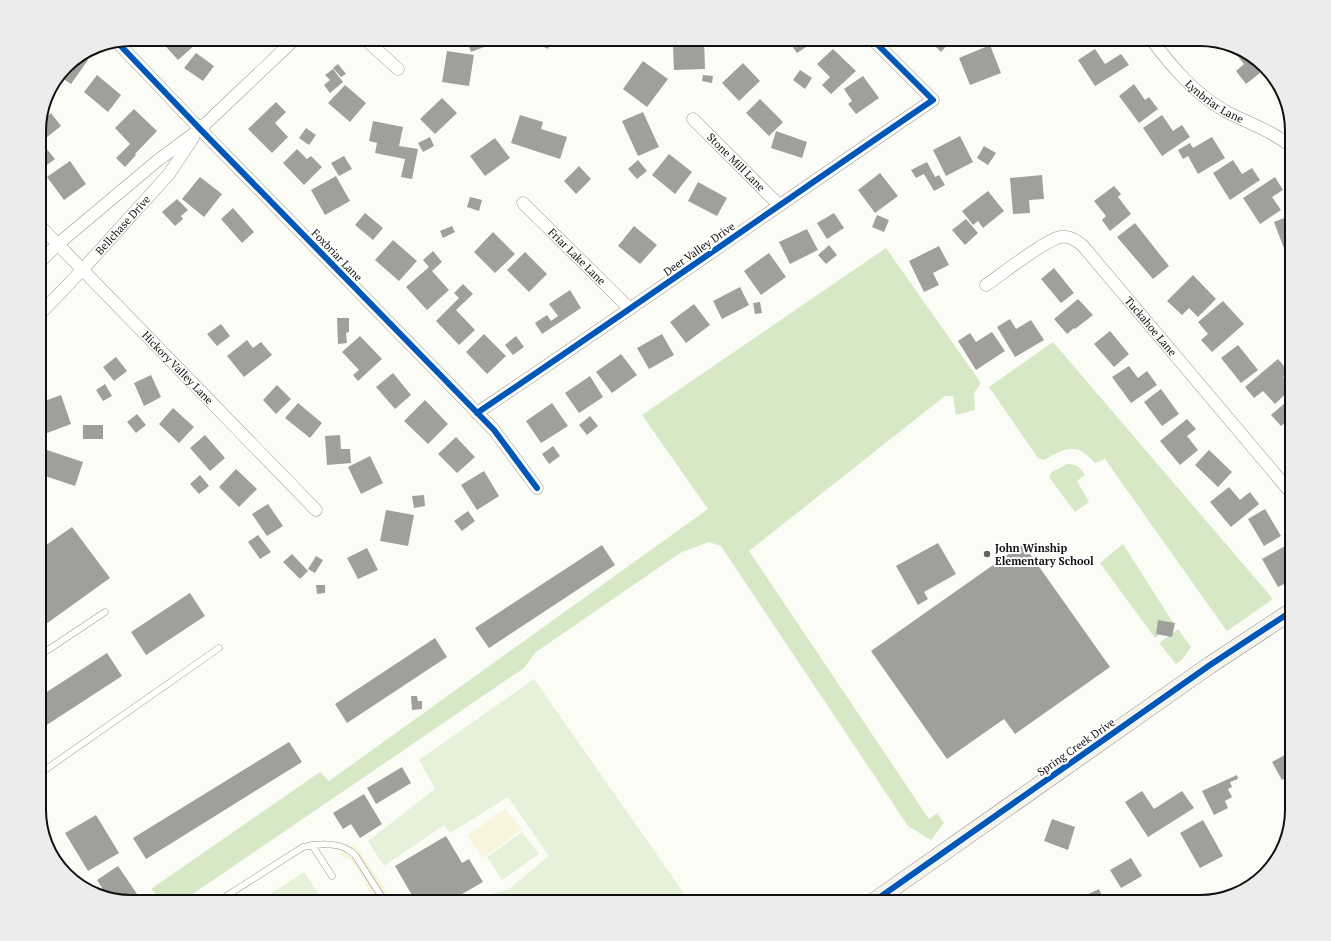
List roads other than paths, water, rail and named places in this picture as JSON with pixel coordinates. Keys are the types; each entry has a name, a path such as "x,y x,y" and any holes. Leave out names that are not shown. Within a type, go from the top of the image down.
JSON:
{"street":[{"name":"Bellchase Drive","path":"46,255 157,160 200,129 288,46"},
{"path":"373,46 398,68"},
{"name":"Deer Valley Drive","path":"477,413 630,310 779,205 933,100 879,46"},
{"name":"Lynbriar Lane","path":"1157,46 1185,81 1198,93 1225,111 1275,135 1285,142"},
{"name":"Foxbriar Lane","path":"122,47 494,430 537,488"},
{"name":"Stone Mill Lane","path":"693,119 779,205"},
{"name":"Bellchase Drive","path":"46,308 169,174 200,129"},
{"name":"Friar Lake Lane","path":"523,203 630,310"},
{"name":"Hickory Valley Lane","path":"46,232 316,510"},
{"name":"Tuckahoe Lane","path":"986,285 1048,242 1060,237 1073,238 1083,246 1285,486"},
{"name":"Spring Creek Drive","path":"883,895 1210,665 1285,616"}],"lane":[{"path":"46,651 105,612"},
{"path":"46,769 219,648"},
{"path":"312,845 332,876"},
{"path":"228,895 303,847 312,845 342,846 350,850 355,855 381,895"}],"place":[{"name":"John Winship Elementary School","path":"987,554"}]}
